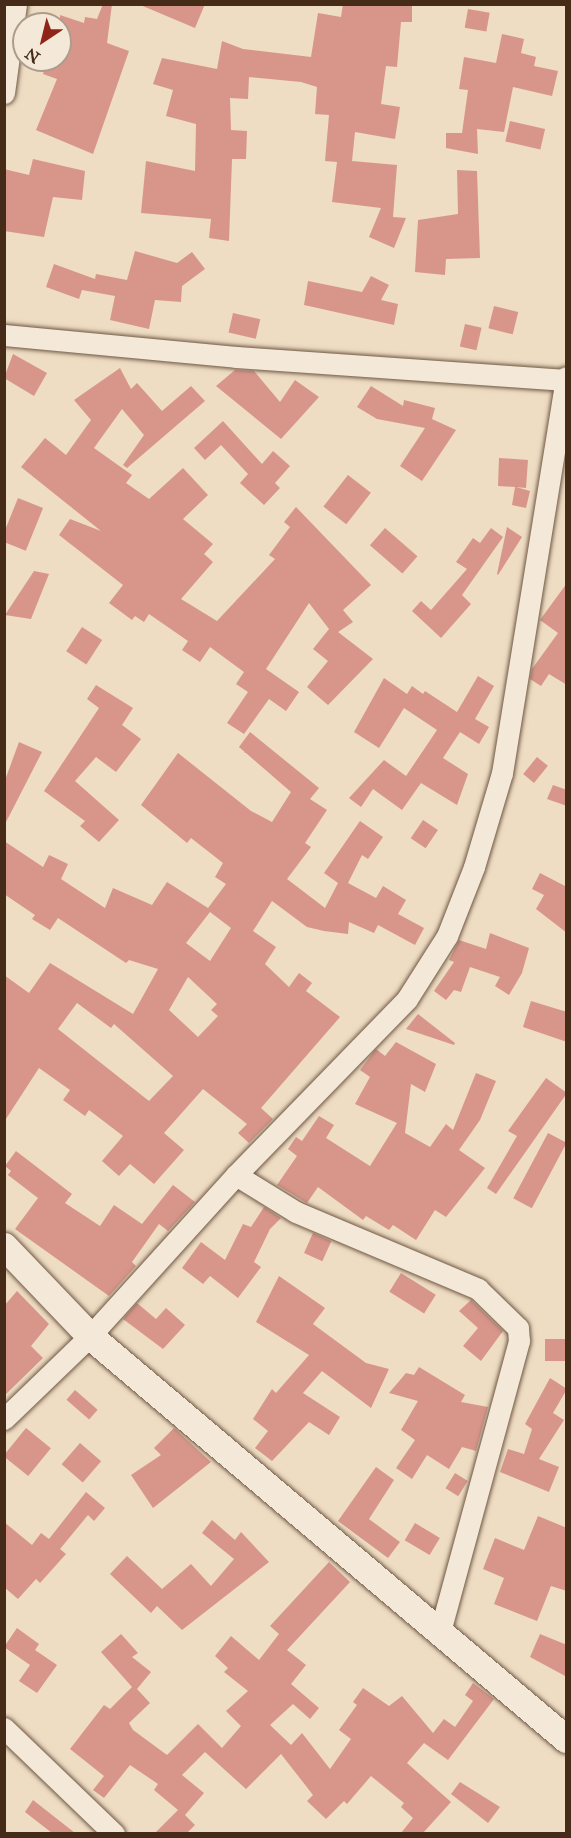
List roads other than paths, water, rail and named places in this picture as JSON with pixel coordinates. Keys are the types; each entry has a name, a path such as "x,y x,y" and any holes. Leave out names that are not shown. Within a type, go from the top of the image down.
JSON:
{"street":[{"path":"4,93 16,4"},
{"path":"4,334 236,357 566,379 502,773 474,867 447,936 407,999 236,1175 90,1336 4,1419"},
{"path":"236,1175 296,1212 478,1289 518,1328 519,1341 440,1632"},
{"path":"4,1246 90,1336 324,1539 440,1632 567,1739"},
{"path":"4,1728 114,1833"}]}
